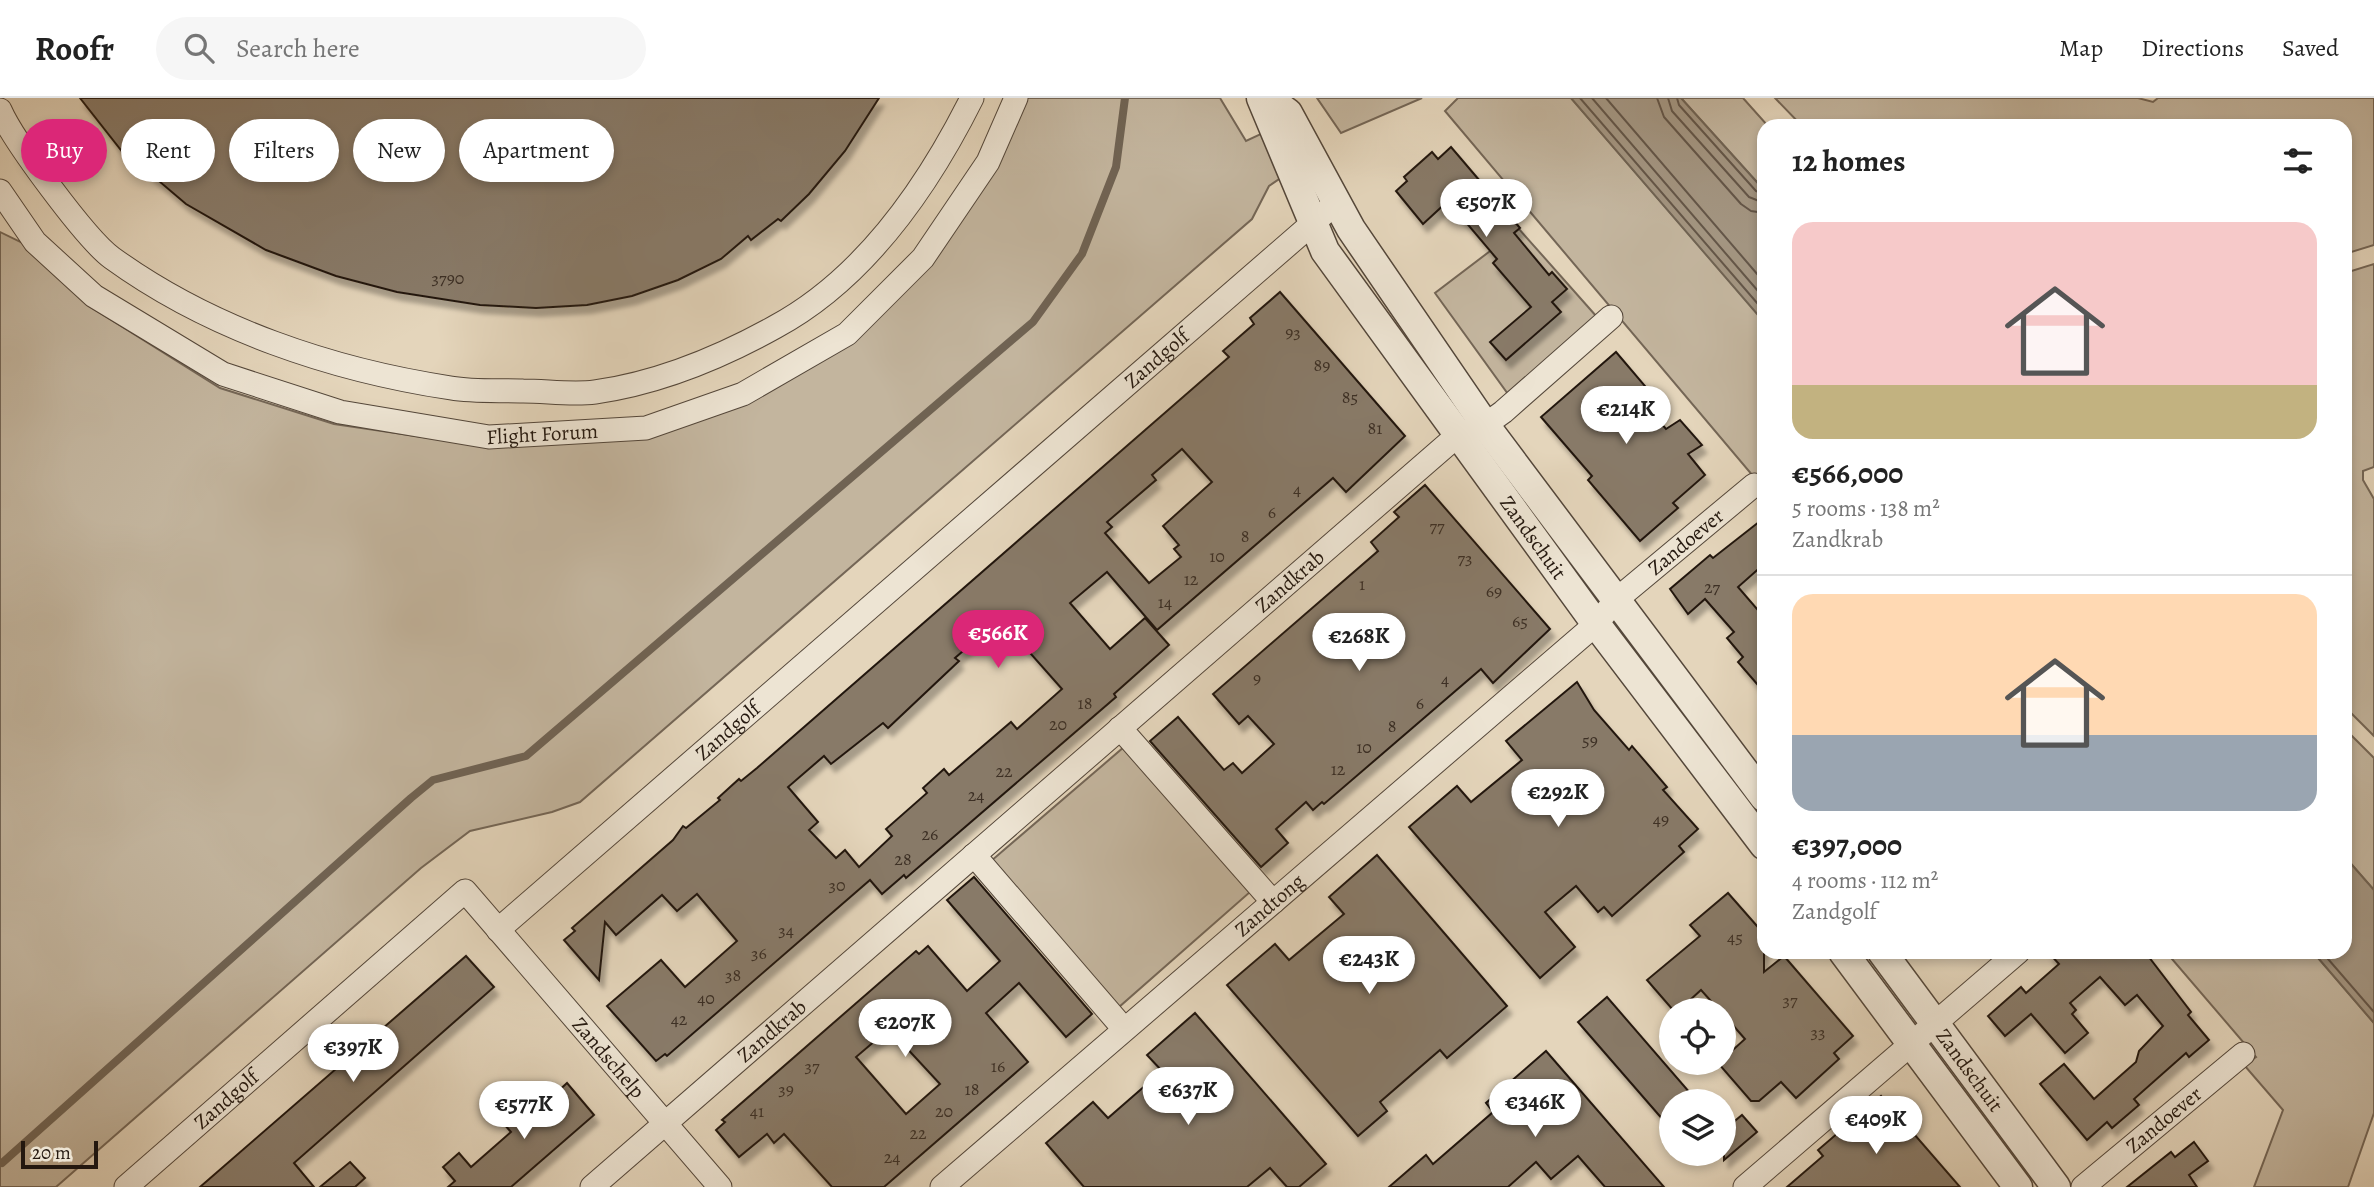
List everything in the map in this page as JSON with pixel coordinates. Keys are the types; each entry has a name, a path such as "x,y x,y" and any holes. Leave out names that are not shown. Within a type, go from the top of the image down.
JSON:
{"street":[{"name":"Flight Forum","path":"0,110 60,199 110,256 166,291 262,340 309,357 453,389 593,393 656,378 715,356 778,326 813,301 856,265 907,208 954,135 972,98"},
{"name":"Flight Forum","path":"0,191 35,242 94,296 223,374 340,412 489,437 646,428 743,394 847,334 923,258 988,163 1016,98"},
{"name":"Zandschuit","path":"1261,98 1325,251 1596,624 1757,836"},
{"name":"Zandschuit","path":"1268,98 1288,113 1351,229 1485,425 1757,789"},
{"name":"Zandgolf","path":"126,1187 456,897 465,891 498,930 1336,203"},
{"path":"1458,435 1485,425 1611,317"},
{"name":"Zandkrab","path":"592,1187 1458,435"},
{"name":"Zandoever","path":"1596,624 1616,600 1754,485"},
{"name":"Zandtong","path":"942,1187 1596,624"},
{"path":"1120,728 1273,902"},
{"path":"1742,816 1757,804"},
{"path":"974,855 1124,1029"},
{"name":"Zandschelp","path":"498,930 720,1187"},
{"name":"Zandschuit","path":"1848,959 2018,1187"},
{"name":"Zandschuit","path":"1887,959 2056,1187"},
{"path":"1745,1187 2010,959"},
{"name":"Zandoever","path":"2083,1187 2243,1054"}],"shaded area":[{"path":"1024,98 1220,98 1246,141 1265,132 1282,177 1269,186 1252,219 580,802 552,812 470,831 421,868 56,1187 0,1187 0,232 31,247 86,304 220,388 334,424 491,447 649,438 852,340"},
{"path":"1317,98 1422,98 1341,133"},
{"path":"1458,98 1571,98 1757,313 1757,481 1445,111"},
{"path":"1681,98 1743,98 1762,119 1757,119 1757,182"},
{"path":"1775,98 2138,98 2153,102 2158,98 2374,98 2374,245 2352,252 2352,119 1795,119"},
{"path":"1519,229 1597,317 1508,394 1435,293"},
{"path":"2374,264 2374,467 2363,471 2363,480 2374,499 2374,736 2352,714 2352,271"},
{"path":"2352,736 2374,758 2374,890 2352,865"},
{"path":"1124,747 1250,892 1119,1007 991,861"},
{"path":"2172,959 2319,959 2374,1023 2374,1113 2348,1187 2254,1187 2283,1110 2244,1065 2256,1057"}],"water":[{"path":"1571,98 1681,98 1757,182 1757,314"},
{"path":"2352,865 2374,890 2374,1023 2319,959 2352,959"}],"building":[{"path":"80,98 879,98 845,151 809,194 781,221 778,219 751,240 748,236 721,259 678,280 632,296 587,305 536,308 480,305 397,292 336,276 266,250 186,204 160,182 215,182 215,119 121,119 121,150 107,132 107,119 96,119"},
{"path":"1451,147 1520,228 1514,233 1549,275 1552,272 1567,289 1552,302 1561,312 1506,360 1490,342 1531,307 1493,263 1497,259 1448,201 1423,224 1396,191 1407,181 1404,177 1432,152 1438,159"},
{"path":"1280,292 1405,436 1346,492 1333,478 1157,630 1107,572 1070,603 1110,649 1145,618 1169,645 1114,694 1116,697 906,878 904,875 882,894 870,880 667,1056 665,1054 656,1061 607,1006 661,960 685,987 737,941 697,894 677,911 662,895 616,935 605,922 599,980 564,940 575,931 572,928 673,840 683,826 686,828 720,800 718,798 739,779 741,781 757,768 1229,357 1223,351 1254,324 1250,318","holes":["1182,449 1212,482 1163,526 1179,545 1174,549 1181,557 1149,583 1105,533 1112,527 1107,522 1156,480 1152,475","1000,619 1062,689 1017,729 1011,722 949,775 944,769 923,788 927,793 886,829 892,836 859,867 845,850 836,858 809,830 818,822 788,787 824,756 831,764 883,723 888,728 959,661 955,658"]},
{"path":"1616,352 1645,386 1635,394 1666,429 1680,420 1702,445 1688,454 1705,475 1673,503 1678,508 1640,541 1588,480 1592,476 1541,417"},
{"path":"1425,485 1550,629 1493,683 1481,669 1324,804 1322,802 1313,810 1306,802 1276,829 1288,843 1261,867 1150,741 1178,717 1224,770 1233,763 1242,773 1274,744 1248,716 1239,724 1213,694 1378,551 1371,542 1399,517 1394,512"},
{"path":"1757,523 1757,570 1738,587 1757,609 1757,684 1738,662 1743,657 1727,638 1734,632 1705,599 1688,614 1670,589 1710,555 1713,558"},
{"path":"1577,682 1594,710 1629,750 1632,746 1667,787 1663,790 1698,829 1679,846 1684,852 1612,916 1604,907 1598,912 1576,886 1545,912 1575,947 1540,978 1409,827 1457,786 1471,802 1522,760 1506,741"},
{"path":"1377,855 1507,1006 1447,1058 1440,1050 1380,1102 1387,1111 1358,1136 1227,985 1275,944 1289,960 1344,914 1329,897"},
{"path":"974,877 1092,1014 1066,1037 1019,983 986,1013 1028,1062 884,1187 832,1187 784,1134 774,1143 767,1134 739,1157 716,1130 725,1122 722,1120 916,951 919,954 928,946 967,991 1000,961 947,900","holes":["889,1029 940,1084 906,1114 856,1057"]},
{"path":"1728,893 1757,926 1757,959 1764,959 1764,972 1780,959 1787,959 1853,1036 1834,1053 1839,1059 1796,1098 1781,1082 1759,1101 1751,1101 1728,1075 1736,1075 1736,1047 1745,1039 1736,1029 1736,998 1708,998 1701,990 1692,998 1663,998 1647,980 1700,936 1690,925"},
{"path":"466,956 494,987 294,1163 314,1187 200,1187"},
{"path":"2054,959 2150,959 2191,1012 2188,1015 2209,1040 2189,1057 2186,1053 2134,1099 2139,1105 2112,1128 2107,1122 2087,1140 2040,1084 2064,1064 2094,1099 2136,1062 2139,1051 2163,1026 2137,995 2125,1005 2100,977 2070,1003 2076,1010 2072,1014 2088,1033 2065,1053 2031,1014 2005,1036 1988,1016 2021,987 2026,993 2059,964"},
{"path":"1607,997 1659,1057 1659,1075 1674,1075 1687,1089 1659,1089 1659,1115 1578,1022"},
{"path":"1195,1013 1326,1164 1299,1187 1287,1187 1270,1168 1247,1187 1084,1187 1046,1143 1093,1102 1108,1118 1162,1071 1147,1055"},
{"path":"1546,1051 1664,1187 1605,1187 1578,1156 1551,1179 1536,1162 1508,1187 1389,1187 1426,1155 1433,1164 1493,1112 1486,1103"},
{"path":"567,1083 594,1115 511,1187 448,1187 455,1181 443,1167 459,1153 471,1167 511,1132 504,1124 547,1087 554,1095"},
{"path":"1881,1096 1960,1187 1787,1187 1823,1156 1818,1150"},
{"path":"1742,1115 1757,1132 1736,1150 1736,1120"},
{"path":"2194,1142 2208,1161 2189,1175 2197,1187 2127,1187 2171,1152 2175,1157"},
{"path":"350,1162 365,1178 355,1187 320,1187"}],"waterway":[{"path":"2,1163 433,780 526,756 1033,322 1082,254 1116,167 1125,98"}]}
